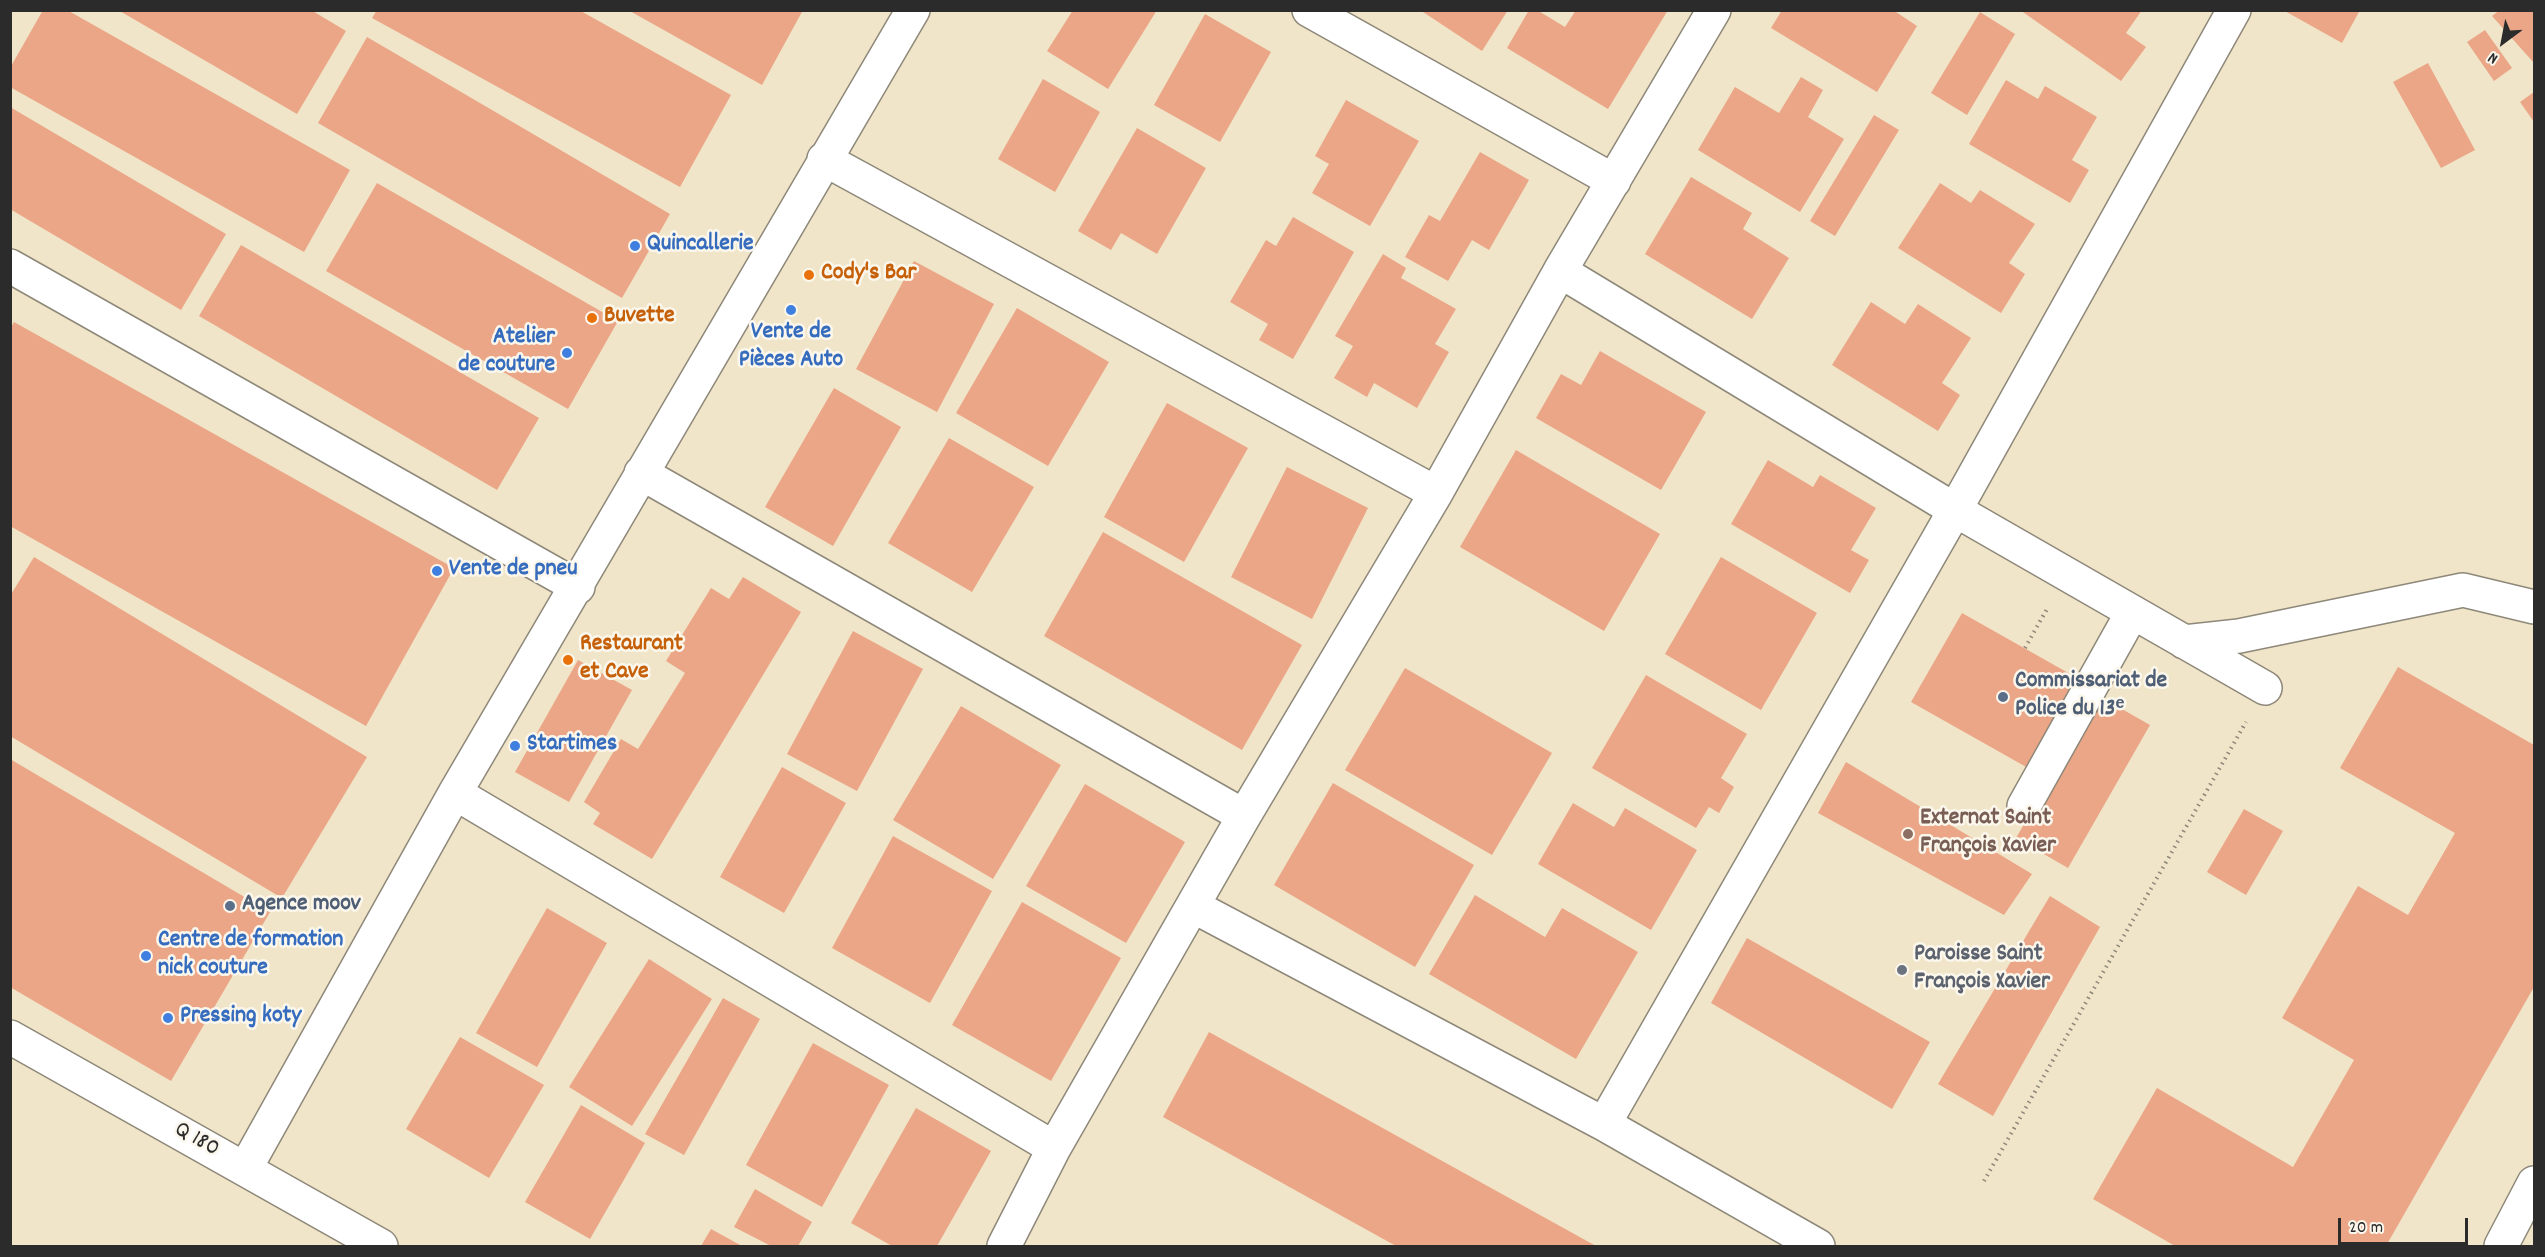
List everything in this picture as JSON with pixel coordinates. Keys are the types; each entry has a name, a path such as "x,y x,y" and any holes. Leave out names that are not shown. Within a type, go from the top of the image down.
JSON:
{"street":[{"path":"245,1168 455,793 913,10"},
{"path":"1309,10 1614,181"},
{"path":"1004,1246 1054,1148 1244,816 1436,493 1560,270 1714,10"},
{"path":"1604,1124 1955,510 2234,10"},
{"path":"824,159 1436,493"},
{"path":"10,266 578,586"},
{"path":"1560,270 1955,510 2265,688"},
{"path":"641,473 1244,816"},
{"path":"2184,642 2239,636 2463,590 2535,607"},
{"path":"2024,806 2132,613"},
{"path":"455,793 1054,1148"},
{"path":"1193,906 1604,1124 1818,1246"},
{"name":"Q 180","path":"13,1045 245,1168 381,1246"},
{"path":"2501,1246 2535,1184"}],"path":[{"path":"1984,1181 2265,688"}],"building":[{"path":"43,10 67,10 350,170 304,252 10,87 10,68"},
{"path":"118,10 311,10 346,31 297,114"},
{"path":"377,10 579,10 731,95 680,187 372,18"},
{"path":"628,10 803,10 762,85"},
{"path":"1073,10 1157,10 1108,89 1047,51"},
{"path":"1420,10 1508,10 1482,51"},
{"path":"1529,10 1537,10 1565,27 1576,10 1668,10 1608,109 1507,48"},
{"path":"1782,10 1893,10 1917,26 1877,92 1771,28"},
{"path":"2020,10 2142,10 2126,33 2146,47 2121,81"},
{"path":"2283,10 2360,10 2342,43"},
{"path":"2500,10 2534,10 2534,63 2492,16"},
{"path":"1980,12 2015,34 1967,115 1931,93"},
{"path":"1205,14 1271,52 1220,142 1154,105"},
{"path":"2485,30 2512,68 2494,81 2467,42"},
{"path":"367,37 670,214 622,298 318,123"},
{"path":"2428,63 2475,150 2441,168 2393,82"},
{"path":"1801,77 1823,90 1808,117 1844,139 1800,212 1698,150 1735,87 1779,113"},
{"path":"1043,79 1100,112 1055,192 998,159"},
{"path":"2006,80 2038,99 2045,86 2097,117 2072,160 2089,170 2070,203 1969,144"},
{"path":"2534,92 2534,122 2520,102"},
{"path":"1346,100 1419,141 1370,226 1312,193 1329,164 1315,156"},
{"path":"10,107 226,234 181,310 10,209"},
{"path":"1874,115 1899,130 1835,236 1810,221"},
{"path":"1137,128 1206,168 1157,254 1121,233 1111,250 1078,231"},
{"path":"1480,152 1529,180 1489,250 1472,240 1448,281 1405,257 1429,215 1440,221"},
{"path":"1691,177 1752,213 1743,229 1789,258 1752,319 1645,254"},
{"path":"377,183 618,321 568,409 326,271"},
{"path":"1940,183 1971,203 1980,190 2035,224 2009,263 2025,274 2001,313 1898,248"},
{"path":"1293,217 1354,252 1293,359 1259,340 1268,324 1230,302 1266,240 1276,246"},
{"path":"241,245 539,418 497,490 199,316"},
{"path":"1383,254 1406,268 1401,278 1456,309 1435,344 1449,352 1417,408 1374,383 1367,397 1334,378 1353,346 1335,336"},
{"path":"914,261 994,304 937,412 856,369"},
{"path":"1871,302 1905,324 1918,304 1971,338 1942,383 1960,395 1938,431 1832,365"},
{"path":"1017,308 1109,362 1048,466 956,413"},
{"path":"14,322 454,568 366,726 10,526 10,329"},
{"path":"1600,351 1706,412 1661,490 1536,418 1561,374 1581,385"},
{"path":"834,388 901,427 833,546 765,507"},
{"path":"1167,403 1248,448 1184,562 1104,517"},
{"path":"949,438 1034,487 972,592 888,543"},
{"path":"1516,450 1660,534 1604,631 1460,547"},
{"path":"1768,460 1813,487 1820,475 1876,508 1851,550 1869,560 1850,593 1731,524"},
{"path":"1287,467 1368,508 1312,619 1231,577"},
{"path":"1103,532 1302,645 1242,750 1044,636"},
{"path":"34,557 367,757 282,898 10,736 10,596"},
{"path":"1721,557 1817,613 1761,710 1665,654"},
{"path":"743,577 801,612 652,859 593,824 600,813 584,802 621,739 638,749 685,673 666,661 711,588 729,599"},
{"path":"1962,613 2079,679 2028,768 1911,702"},
{"path":"853,631 923,669 857,791 787,754"},
{"path":"578,660 632,690 569,802 515,772"},
{"path":"2398,667 2534,745 2534,987 2386,1246 2175,1246 2093,1199 2157,1088 2293,1167 2354,1060 2282,1018 2358,886 2408,915 2455,833 2340,768"},
{"path":"1405,668 1552,753 1492,855 1345,770"},
{"path":"1646,675 1747,734 1721,778 1734,787 1719,813 1709,807 1696,828 1592,768"},
{"path":"2099,696 2150,725 2068,868 2016,838"},
{"path":"961,706 1061,765 993,879 893,820"},
{"path":"10,759 270,912 171,1081 10,987"},
{"path":"1846,762 2032,874 2004,915 1818,813"},
{"path":"782,767 846,803 784,913 720,877"},
{"path":"1333,783 1474,865 1415,967 1274,885"},
{"path":"1085,784 1185,842 1126,943 1026,886"},
{"path":"1573,803 1614,827 1625,808 1697,850 1651,930 1538,864"},
{"path":"2244,809 2283,831 2246,895 2207,872"},
{"path":"893,836 992,891 930,1003 832,948"},
{"path":"1475,895 1545,937 1562,908 1638,952 1576,1059 1429,974"},
{"path":"2050,896 2100,927 1993,1116 1938,1084"},
{"path":"1022,902 1121,958 1051,1081 952,1025"},
{"path":"547,908 607,943 537,1067 476,1033"},
{"path":"1747,938 1930,1042 1892,1109 1711,1003"},
{"path":"649,959 712,999 632,1126 569,1087"},
{"path":"723,998 760,1019 684,1155 645,1134"},
{"path":"1209,1032 1596,1246 1396,1246 1163,1117"},
{"path":"460,1037 544,1085 489,1178 406,1129"},
{"path":"813,1043 889,1085 822,1207 746,1165"},
{"path":"581,1105 645,1143 590,1239 525,1202"},
{"path":"916,1108 991,1151 937,1246 892,1246 851,1223"},
{"path":"755,1189 812,1222 798,1246 771,1246 734,1227"},
{"path":"711,1229 742,1246 701,1246"}],"place":[{"name":"Quincallerie","path":"635,246"},
{"name":"Cody's Bar","path":"809,275"},
{"name":"Vente de Pièces Auto","path":"791,310"},
{"name":"Buvette","path":"592,318"},
{"name":"Atelier de couture","path":"567,353"},
{"name":"Vente de pneu","path":"437,571"},
{"name":"Restaurant et Cave","path":"568,660"},
{"name":"Commissariat de Police du 13ᵉ","path":"2003,697"},
{"name":"Startimes","path":"515,746"},
{"name":"Externat Saint François Xavier","path":"1908,834"},
{"name":"Agence moov","path":"230,906"},
{"name":"Centre de formation nick couture","path":"146,956"},
{"name":"Paroisse Saint François Xavier","path":"1902,970"},
{"name":"Pressing koty","path":"168,1018"}]}
